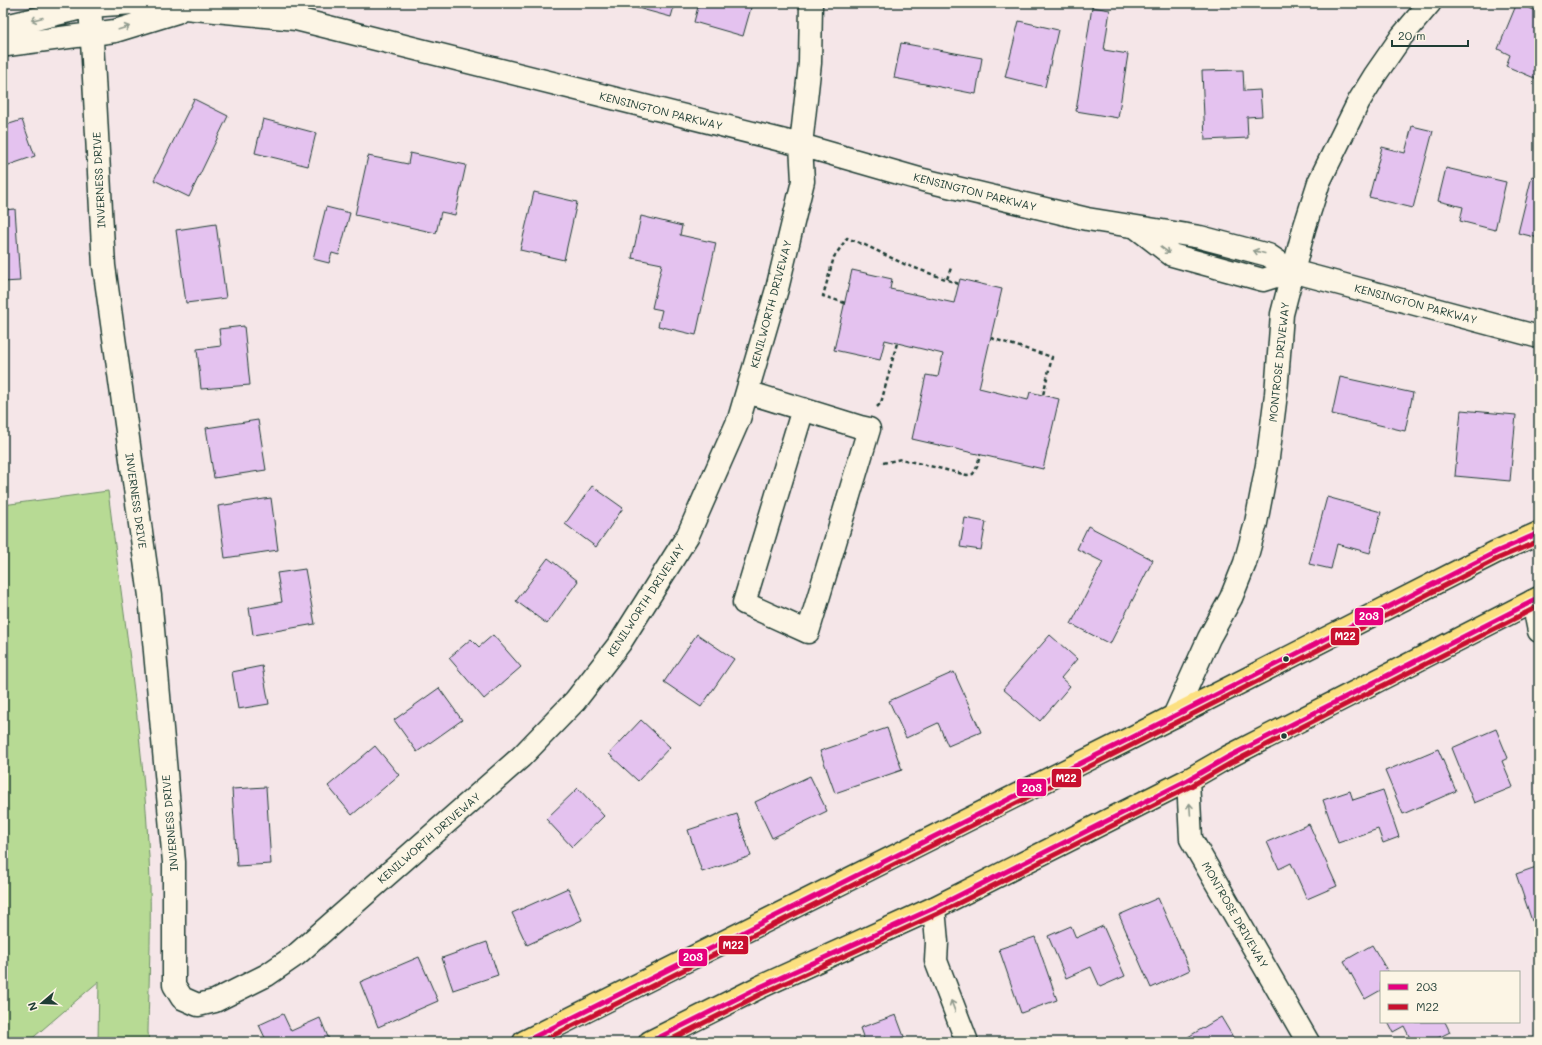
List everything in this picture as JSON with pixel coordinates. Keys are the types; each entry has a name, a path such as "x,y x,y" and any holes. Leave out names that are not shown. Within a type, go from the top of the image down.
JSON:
{"main road":[{"path":"524,1042 1174,716 1489,556 1539,533"},
{"path":"650,1042 760,987 934,908 1188,780 1228,757 1536,600"}],"street":[{"name":"KENSINGTON PARKWAY","path":"3,30 10,25 90,4 133,3 296,19 801,145 923,180 1087,219 1134,226 1172,255 1263,280 1292,271 1539,337"},
{"name":"KENILWORTH DRIVEWAY","path":"182,998 198,1005 215,1001 267,975 296,955 521,757 575,701 620,643 688,535 739,419 777,289 803,181 801,145 810,62 810,3"},
{"name":"MONTROSE DRIVEWAY","path":"1174,716 1209,638 1231,598 1245,563 1256,522 1267,465 1276,394 1282,314 1304,229 1320,182 1359,100 1398,41 1430,3"},
{"name":"INVERNESS DRIVE","path":"90,4 90,34 104,266 150,596 174,862 174,985 182,998"},
{"name":"KENSINGTON PARKWAY","path":"3,44 7,45 115,31 186,9"},
{"path":"747,392 869,429 808,632 744,604 803,409"},
{"path":"1536,600 1539,631"},
{"name":"MONTROSE DRIVEWAY","path":"1188,780 1191,839 1308,1042"},
{"path":"934,908 937,942 936,961 967,1042"}],"path":[{"path":"845,303 823,296 834,257 847,238 904,264 959,284"},
{"path":"947,279 951,268"},
{"path":"991,338 1052,357 1043,395"},
{"path":"860,426 881,403 897,343"},
{"path":"857,468 902,459 966,475 973,474 977,467 980,455"}],"green space":[{"path":"108,491 132,674 146,811 150,901 149,1042 98,1042 99,981 28,1042 3,1042 3,505"}],"building":[{"path":"631,3 675,3 671,17 630,6"},
{"path":"699,3 752,4 743,36 694,22"},
{"path":"879,3 916,3 879,6"},
{"path":"1517,3 1539,12 1539,80 1506,66 1510,55 1498,49"},
{"path":"1092,7 1110,10 1104,50 1128,54 1118,118 1076,111"},
{"path":"1019,21 1058,30 1045,87 1005,77"},
{"path":"901,43 982,58 976,94 894,78"},
{"path":"1243,70 1244,91 1260,90 1262,116 1247,117 1248,138 1205,140 1202,71"},
{"path":"194,99 228,116 189,197 154,180"},
{"path":"263,119 316,133 308,166 255,153"},
{"path":"22,120 35,156 3,167 3,126"},
{"path":"1412,126 1433,131 1413,208 1369,197 1382,147 1405,153"},
{"path":"410,153 466,165 455,215 441,212 436,233 355,215 368,156 408,164"},
{"path":"1446,168 1506,182 1495,230 1460,221 1463,207 1438,201"},
{"path":"1532,176 1539,178 1539,238 1518,233"},
{"path":"534,192 577,202 564,260 520,250"},
{"path":"326,207 350,213 339,255 332,253 329,263 313,259"},
{"path":"15,209 20,281 3,282 3,210"},
{"path":"641,216 682,226 680,235 716,243 696,335 658,326 662,310 652,308 662,264 632,258"},
{"path":"216,224 226,298 186,303 176,230"},
{"path":"852,270 892,279 890,289 954,303 960,279 1002,289 979,388 1028,400 1030,392 1059,399 1043,469 912,439 926,375 938,377 943,354 885,340 880,360 834,350"},
{"path":"244,326 250,385 201,389 197,349 221,346 219,329"},
{"path":"1340,377 1413,393 1405,431 1332,414"},
{"path":"1461,410 1516,415 1510,481 1455,476"},
{"path":"258,420 266,470 214,478 206,428"},
{"path":"592,486 623,508 596,547 565,524"},
{"path":"1327,497 1381,512 1370,553 1337,544 1331,569 1309,564"},
{"path":"271,498 278,550 225,558 218,506"},
{"path":"965,518 986,522 981,550 960,547"},
{"path":"1088,526 1153,560 1110,644 1071,624 1103,562 1077,549"},
{"path":"548,558 578,581 547,624 516,601"},
{"path":"305,569 315,624 253,635 249,608 282,602 277,573"},
{"path":"697,634 734,659 701,707 664,682"},
{"path":"493,635 521,667 484,699 449,658 471,639 479,647"},
{"path":"1050,635 1077,659 1061,678 1070,686 1040,721 1003,689"},
{"path":"262,666 269,704 238,709 232,672"},
{"path":"954,672 981,732 948,746 938,723 906,738 889,701"},
{"path":"439,688 462,720 417,752 394,720"},
{"path":"641,720 670,747 638,781 609,754"},
{"path":"887,728 902,770 835,793 820,751"},
{"path":"1496,729 1508,758 1502,761 1513,787 1474,803 1452,748"},
{"path":"375,746 399,775 352,815 328,786"},
{"path":"1438,749 1456,791 1403,814 1385,771"},
{"path":"810,776 827,811 772,838 755,802"},
{"path":"266,787 271,864 237,866 232,789"},
{"path":"578,788 604,816 572,847 546,819"},
{"path":"1383,790 1399,837 1383,843 1378,829 1338,843 1323,800 1350,791 1353,800"},
{"path":"737,814 751,856 702,872 688,830"},
{"path":"1309,824 1337,886 1307,899 1291,863 1279,869 1267,842"},
{"path":"1539,866 1539,919 1532,921 1516,874"},
{"path":"568,888 582,920 527,945 512,913"},
{"path":"1158,898 1190,970 1151,988 1119,915"},
{"path":"1071,926 1076,938 1103,926 1125,976 1100,987 1091,967 1066,978 1048,936"},
{"path":"1035,937 1057,1000 1021,1013 999,949"},
{"path":"487,942 498,975 453,990 442,958"},
{"path":"1372,945 1387,971 1380,971 1380,991 1365,999 1344,961"},
{"path":"419,957 438,1001 378,1027 360,982"},
{"path":"283,1014 291,1031 320,1018 330,1042 267,1042 259,1025"},
{"path":"896,1015 906,1042 865,1042 860,1028"},
{"path":"1221,1017 1236,1042 1192,1042 1188,1037"},
{"path":"1388,1023 1446,1023 1450,1032 1430,1042 1412,1042 1404,1026 1393,1032"}],"transit line":[{"name":"203","path":"524,1042 1131,738 1496,552 1539,533"},
{"name":"M22","path":"540,1042 1134,744 1499,558 1539,541"},
{"name":"203","path":"650,1042 760,987 934,908 1188,780 1228,757 1539,598"},
{"name":"M22","path":"666,1042 763,993 937,914 1191,786 1231,763 1539,606"}]}
